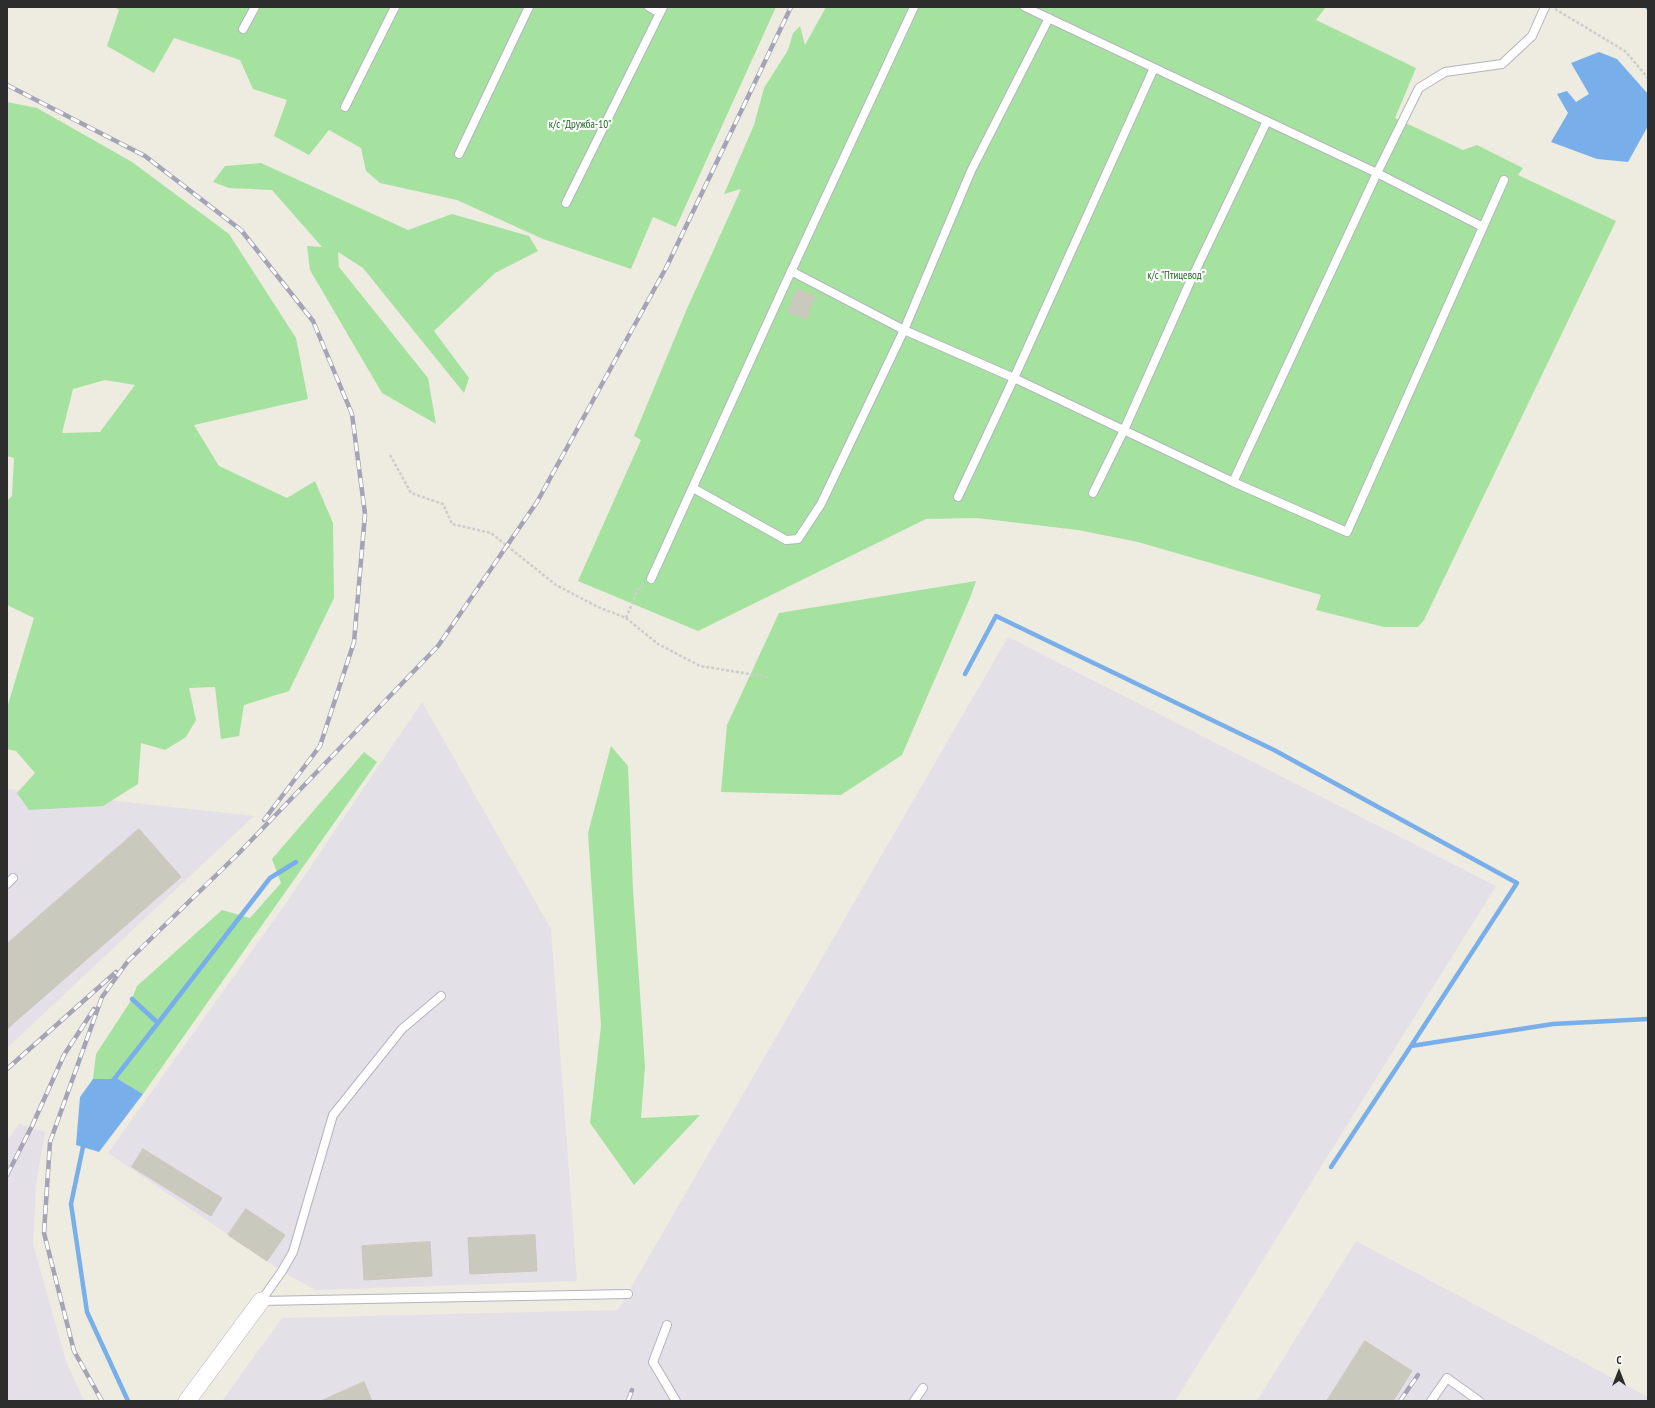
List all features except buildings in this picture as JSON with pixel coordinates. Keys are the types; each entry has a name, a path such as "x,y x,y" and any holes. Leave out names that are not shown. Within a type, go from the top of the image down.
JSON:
{"street":[{"path":"187,1401 261,1301"}],"lane":[{"path":"243,29 255,7"},
{"path":"345,107 395,7"},
{"path":"459,154 529,7"},
{"path":"566,203 662,10 649,7"},
{"path":"651,579 914,7"},
{"path":"1025,7 1377,173 1483,227"},
{"path":"1233,482 1377,173 1419,88 1445,72 1502,64 1532,36 1545,7"},
{"path":"693,488 786,540 798,539 821,504 904,330 971,171 1049,18"},
{"path":"958,497 1014,378 1154,68"},
{"path":"1093,493 1124,430 1190,282 1267,121"},
{"path":"791,272 904,330 1014,378 1233,482 1347,532 1504,180"},
{"path":"261,1301 293,1252 333,1115 402,1029 441,996"},
{"path":"261,1301 628,1294"},
{"path":"667,1325 654,1362 676,1401"},
{"path":"1431,1401 1447,1378 1479,1401"},
{"path":"914,1401 923,1388"}],"path":[{"path":"1552,7 1625,51 1648,78"},
{"path":"390,455 412,493 443,504 452,524 491,533 556,585 598,607 626,618 658,644 700,666 768,677"},
{"path":"626,618 638,589 651,579"}],"shaded area":[{"path":"1008,637 1496,886 1175,1401 222,1401 282,1318 618,1310"},
{"path":"422,702 551,929 577,1281 315,1290 282,1271 108,1153 286,903"},
{"path":"7,789 254,816 7,1048"},
{"path":"19,1124 45,1132 36,1184 33,1244 66,1361 84,1401 7,1401 7,1140"},
{"path":"1356,1241 1648,1397 1648,1401 1257,1401"}],"green space":[{"name":"к/с \"Дружба-10\"","path":"115,7 776,7 676,227 653,217 631,269 543,239 457,200 380,183 366,171 361,148 329,130 309,155 274,136 287,100 253,89 240,60 174,38 154,73 107,46 119,10"},
{"name":"к/с \"Птицевод\"","path":"826,7 1326,7 1316,20 1416,68 1395,118 1463,150 1477,145 1523,168 1518,175 1616,221 1424,620 1418,627 1384,627 1316,610 1321,595 1138,542 1078,530 977,518 926,519 698,631 578,581 641,440 634,436 686,311 741,189 724,194 754,125 764,88 788,50 793,33 800,26 805,45"},
{"path":"7,102 37,108 132,162 229,234 296,338 308,399 194,425 219,466 287,498 315,481 333,523 334,598 289,691 244,705 239,736 221,739 215,687 189,688 196,720 186,737 165,750 141,743 138,784 103,806 29,810 17,793 35,773 16,751 7,749 7,708 34,618 7,605 7,501 12,496 14,458 7,456","holes":["105,380 135,385 100,432 62,433 73,389"]},
{"path":"261,163 408,230 452,214 529,236 538,251 495,273 434,331 469,378 464,393 363,268 338,252 339,267 428,378 436,424 382,393 310,270 307,246 322,247 272,190 229,188 213,182 225,166"},
{"path":"976,581 902,755 841,795 721,792 727,725 779,613"},
{"path":"611,746 628,766 633,890 645,1067 641,1118 700,1115 634,1185 590,1123 601,1026 588,833"},
{"path":"364,752 377,762 143,1094 118,1079 93,1079 96,1054 132,999 137,986 222,910 250,918 281,883 272,859"}],"water":[{"path":"1599,52 1617,59 1648,94 1648,126 1628,162 1597,159 1551,142 1568,113 1557,94 1567,91 1576,102 1589,94 1571,63"},
{"path":"93,1079 118,1079 143,1094 99,1152 76,1145 80,1097"}],"waterway":[{"path":"965,674 996,616 1274,750 1517,883 1411,1046"},
{"path":"132,999 158,1023 270,878 296,862"},
{"path":"1331,1167 1411,1046 1553,1024 1648,1019"},
{"path":"111,1083 158,1023"},
{"path":"84,1142 71,1204 87,1312 128,1401"}],"railway":[{"path":"102,1401 74,1351 44,1233 50,1142 102,997 128,961 240,852 438,646 537,502 666,268 791,7"},
{"path":"7,85 145,156 241,230 313,321 352,414 365,514 354,642 320,746 264,820"},
{"path":"7,1069 116,972"},
{"path":"7,1175 32,1126 64,1055 94,1009"},
{"path":"1400,1401 1418,1375"},
{"path":"628,1401 632,1390"}]}
